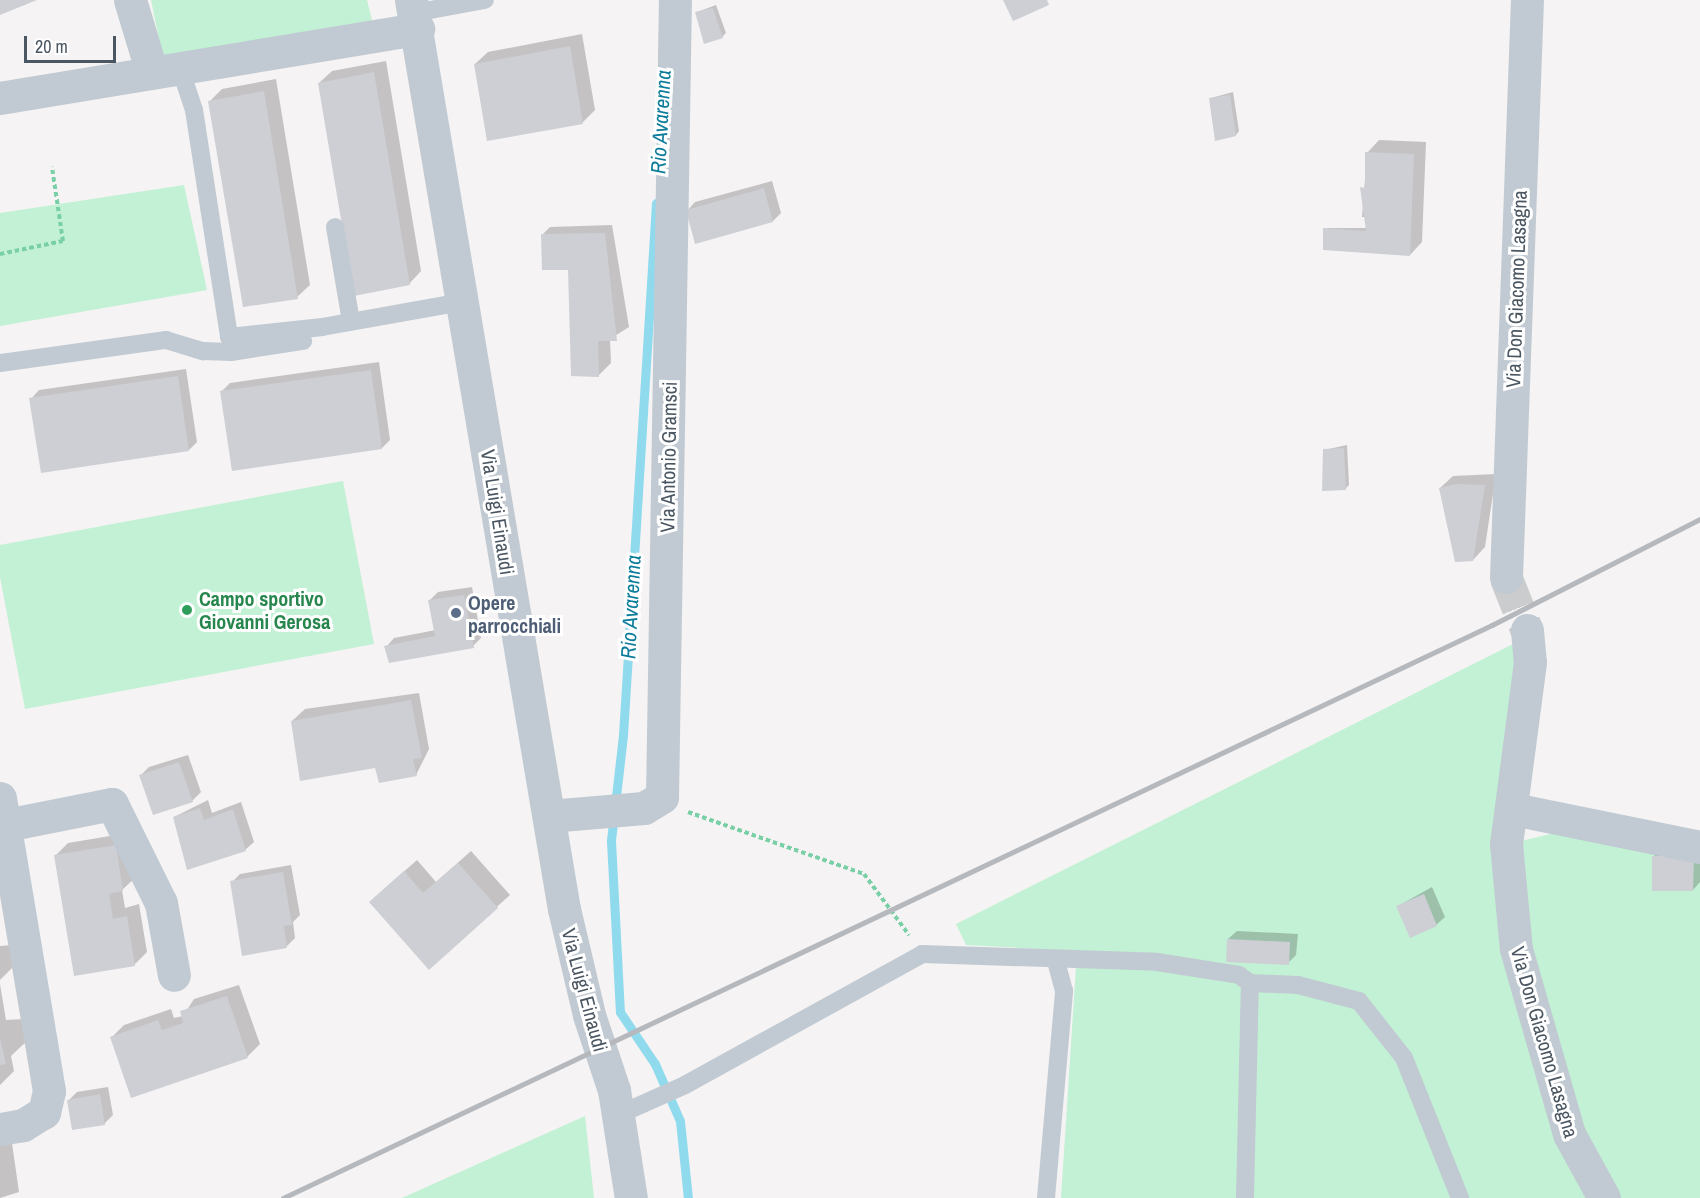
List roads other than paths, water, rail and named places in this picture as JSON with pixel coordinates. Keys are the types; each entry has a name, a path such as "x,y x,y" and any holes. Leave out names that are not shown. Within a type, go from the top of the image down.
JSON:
{"street":[{"path":"130,0 167,72"},
{"name":"Via Antonio Gramsci","path":"560,814 653,802 675,0"},
{"name":"Via Don Giacomo Lasagna","path":"1506,577 1527,0"},
{"path":"0,98 167,72 414,14"},
{"name":"Via Luigi Einaudi","path":"414,14 464,308 560,814 569,930 618,1115 631,1198"},
{"name":"Via Don Giacomo Lasagna","path":"1527,630 1530,662 1520,715 1513,809 1506,844 1516,949 1569,1134 1604,1198"},
{"path":"0,1129 23,1125 44,1112 49,1091 3,812 112,804 161,903 174,975"},
{"path":"1513,809 1700,847"}],"lane":[{"path":"414,14 485,0"},
{"path":"167,72 194,110 229,337 464,308"},
{"path":"334,227 351,322"},
{"path":"0,363 166,340 203,351 231,352 464,308"},
{"path":"618,1115 686,1085 922,954 1056,962 1157,962 1239,975 1250,983 1298,984 1359,1001 1378,1019 1404,1058 1460,1198"},
{"path":"1046,1198 1064,991 1056,962"},
{"path":"1245,1198 1250,983"}],"waterway":[{"name":"Rio Avarenna","path":"656,203 623,735 611,841 620,1012 655,1064 680,1121 688,1198"}],"tunnel":[{"path":"1506,577 1527,630"}],"railway":[{"path":"283,1198 1492,625 1700,519"}],"place":[{"name":"Campo sportivo Giovanni Gerosa","path":"187,610"},
{"name":"Opere parrocchiali","path":"456,613"}]}
